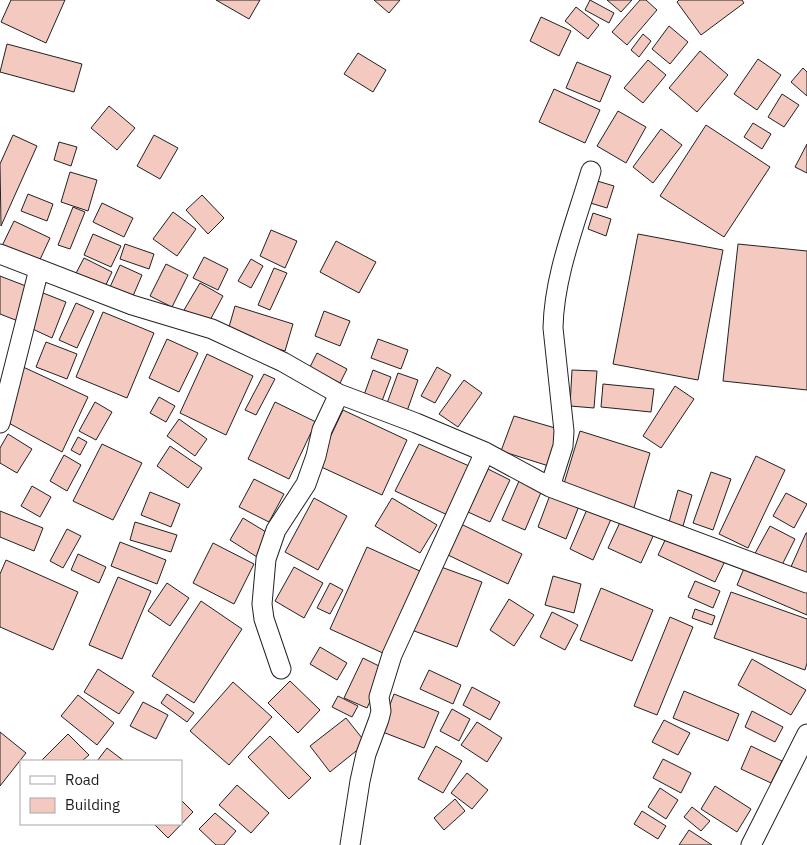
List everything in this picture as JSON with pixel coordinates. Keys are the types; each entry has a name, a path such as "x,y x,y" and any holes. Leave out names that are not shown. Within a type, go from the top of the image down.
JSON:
{"street":[{"path":"550,487 563,446 564,431 552,328 553,313 563,266 591,171"},
{"path":"0,254 132,306 212,329 283,362 339,394 485,452 550,487 807,583"},
{"path":"0,423 39,269"},
{"path":"281,669 264,619 262,604 266,559 276,530 306,484 316,456 322,430 339,394"},
{"path":"350,845 360,781 366,754 379,719 381,711 379,697 392,655 485,452"},
{"path":"751,845 807,734"}],"building":[{"path":"11,0 65,0 46,43 1,22"},
{"path":"216,0 260,0 249,19"},
{"path":"374,0 400,0 389,13"},
{"path":"590,0 614,13 609,23 585,10"},
{"path":"607,0 632,0 621,12"},
{"path":"640,0 646,0 657,10 627,45 612,32"},
{"path":"679,0 742,0 744,3 701,35 677,2"},
{"path":"576,7 599,25 588,39 565,21"},
{"path":"541,17 571,31 559,56 530,41"},
{"path":"669,26 688,42 670,64 652,49"},
{"path":"643,34 651,41 639,57 631,50"},
{"path":"7,44 82,64 74,92 0,72"},
{"path":"700,51 728,75 697,112 669,88"},
{"path":"358,53 386,70 373,92 344,74"},
{"path":"758,59 781,75 757,110 734,94"},
{"path":"648,60 666,75 643,103 624,88"},
{"path":"577,62 611,76 600,102 566,88"},
{"path":"803,68 807,72 807,96 791,82"},
{"path":"554,89 600,110 585,143 539,122"},
{"path":"782,94 799,105 784,127 768,117"},
{"path":"109,106 135,128 117,150 91,128"},
{"path":"618,111 646,127 626,163 597,146"},
{"path":"753,123 771,134 762,149 744,137"},
{"path":"706,125 770,167 724,237 660,196"},
{"path":"661,129 682,145 653,183 633,167"},
{"path":"13,135 37,146 1,226 0,164"},
{"path":"154,135 178,148 160,179 137,166"},
{"path":"59,142 77,147 71,166 54,160"},
{"path":"807,144 807,173 795,167"},
{"path":"70,172 97,180 88,211 61,202"},
{"path":"594,180 614,186 607,208 587,202"},
{"path":"28,194 53,204 47,221 21,211"},
{"path":"202,195 224,218 208,234 186,210"},
{"path":"102,203 133,218 124,237 93,222"},
{"path":"73,207 85,212 70,249 58,245"},
{"path":"173,212 196,229 177,256 153,239"},
{"path":"593,213 611,219 606,236 588,229"},
{"path":"14,221 50,238 37,266 1,248"},
{"path":"271,230 297,241 285,268 260,256"},
{"path":"93,234 121,246 111,267 84,255"},
{"path":"638,234 723,250 698,380 613,364"},
{"path":"336,241 376,262 359,293 320,272"},
{"path":"125,244 154,254 149,269 120,259"},
{"path":"738,244 807,251 807,390 723,381"},
{"path":"204,257 228,269 218,290 193,278"},
{"path":"84,258 112,272 103,291 74,277"},
{"path":"251,259 263,266 251,288 238,281"},
{"path":"166,264 188,275 172,307 150,296"},
{"path":"120,265 142,275 133,296 110,287"},
{"path":"274,268 287,273 270,310 258,305"},
{"path":"0,276 31,288 18,321 0,314"},
{"path":"200,283 223,296 208,324 184,310"},
{"path":"38,291 66,302 52,338 26,326"},
{"path":"76,303 94,311 77,348 59,340"},
{"path":"235,306 293,324 285,351 227,334"},
{"path":"324,311 350,321 340,346 315,336"},
{"path":"103,312 154,333 127,398 76,377"},
{"path":"167,339 198,353 179,392 149,378"},
{"path":"378,339 408,350 401,369 371,358"},
{"path":"46,342 77,354 67,379 36,367"},
{"path":"317,353 347,369 340,383 310,367"},
{"path":"207,354 253,376 226,435 180,413"},
{"path":"21,366 88,397 62,452 5,421"},
{"path":"437,367 451,375 435,403 421,396"},
{"path":"373,370 391,377 382,401 364,395"},
{"path":"572,370 597,371 594,408 570,406"},
{"path":"398,373 418,380 406,414 386,406"},
{"path":"264,374 275,379 256,415 245,410"},
{"path":"464,380 482,393 458,427 439,414"},
{"path":"603,384 654,389 651,412 601,407"},
{"path":"675,386 694,399 661,448 643,436"},
{"path":"159,397 175,406 166,422 150,413"},
{"path":"95,402 112,412 96,440 79,431"},
{"path":"275,402 316,422 289,479 248,459"},
{"path":"343,410 407,440 382,495 317,465"},
{"path":"514,416 562,430 552,467 501,451"},
{"path":"179,419 207,439 195,456 167,436"},
{"path":"580,431 650,453 633,511 562,490"},
{"path":"8,434 32,449 17,473 0,463 0,448"},
{"path":"78,437 87,442 80,455 71,450"},
{"path":"102,444 142,463 113,520 73,501"},
{"path":"419,444 476,469 452,517 395,491"},
{"path":"170,446 202,468 188,488 157,466"},
{"path":"64,455 81,465 67,491 50,481"},
{"path":"756,456 785,470 748,548 719,534"},
{"path":"488,469 510,480 490,522 468,512"},
{"path":"711,472 731,479 713,530 693,523"},
{"path":"254,479 284,494 269,522 239,507"},
{"path":"519,481 542,490 525,530 502,520"},
{"path":"32,486 51,497 40,517 21,506"},
{"path":"678,490 692,495 683,526 669,522"},
{"path":"150,492 180,504 171,527 141,515"},
{"path":"786,493 807,504 794,528 773,516"},
{"path":"550,495 579,506 566,539 538,527"},
{"path":"314,498 347,516 318,570 285,552"},
{"path":"392,498 437,525 420,553 375,526"},
{"path":"588,507 612,517 593,560 570,549"},
{"path":"0,511 43,528 34,551 0,537"},
{"path":"243,518 271,535 257,557 230,540"},
{"path":"622,518 655,532 641,563 608,548"},
{"path":"135,522 177,535 171,552 130,540"},
{"path":"461,524 522,554 508,584 446,554"},
{"path":"770,526 795,539 779,571 753,557"},
{"path":"67,529 81,536 63,568 50,561"},
{"path":"807,533 807,577 790,569"},
{"path":"668,534 725,561 715,582 658,555"},
{"path":"120,542 166,560 157,584 111,566"},
{"path":"213,543 254,564 234,604 193,583"},
{"path":"367,547 422,572 385,654 330,629"},
{"path":"78,554 106,567 99,583 71,570"},
{"path":"6,560 78,592 53,650 0,627 0,574"},
{"path":"433,564 482,582 457,647 409,629"},
{"path":"745,566 807,592 807,615 737,585"},
{"path":"294,567 323,583 304,618 275,601"},
{"path":"553,576 581,584 574,613 545,605"},
{"path":"118,577 151,591 122,659 89,645"},
{"path":"695,581 720,591 713,608 688,597"},
{"path":"167,583 189,598 170,626 148,611"},
{"path":"330,583 343,590 330,614 317,608"},
{"path":"601,588 653,610 632,661 580,640"},
{"path":"731,592 807,619 807,663 805,670 714,638"},
{"path":"509,599 534,615 514,646 490,630"},
{"path":"201,601 242,629 194,703 152,676"},
{"path":"695,609 715,616 712,625 692,618"},
{"path":"552,612 578,625 565,650 540,637"},
{"path":"670,617 693,627 657,715 634,706"},
{"path":"320,647 347,663 337,680 310,664"},
{"path":"363,658 385,669 367,708 344,698"},
{"path":"752,659 806,690 791,715 738,685"},
{"path":"98,669 134,692 119,714 84,692"},
{"path":"429,670 461,685 453,704 420,689"},
{"path":"290,681 320,710 298,733 268,703"},
{"path":"233,682 272,717 229,765 190,731"},
{"path":"472,687 500,702 490,720 463,705"},
{"path":"684,691 739,714 728,741 673,718"},
{"path":"167,694 194,713 187,722 161,703"},
{"path":"394,694 439,712 424,748 380,731"},
{"path":"78,695 114,723 97,745 61,716"},
{"path":"338,696 358,706 352,717 332,707"},
{"path":"143,702 168,715 156,739 130,726"},
{"path":"452,709 470,719 459,741 440,731"},
{"path":"752,711 783,727 775,742 745,727"},
{"path":"346,718 366,743 330,772 310,746"},
{"path":"664,720 690,733 678,755 652,742"},
{"path":"477,722 502,738 487,762 461,745"},
{"path":"0,732 26,753 0,786"},
{"path":"68,734 89,755 83,760 42,760"},
{"path":"270,736 311,778 289,799 248,757"},
{"path":"436,746 462,761 443,793 418,779"},
{"path":"751,746 782,761 771,783 741,769"},
{"path":"107,748 123,760 98,760"},
{"path":"663,759 691,773 681,793 653,778"},
{"path":"467,773 488,790 472,809 451,793"},
{"path":"237,785 269,813 251,833 219,805"},
{"path":"715,786 751,809 737,832 701,809"},
{"path":"660,788 678,800 666,819 648,807"},
{"path":"455,799 465,811 444,830 434,818"},
{"path":"182,801 193,812 182,823"},
{"path":"692,807 710,821 701,831 684,817"},
{"path":"642,811 666,826 658,839 634,824"},
{"path":"215,813 236,831 224,845 216,845 199,829"},
{"path":"155,825 180,825 168,838"},
{"path":"689,830 712,845 679,845"}]}
